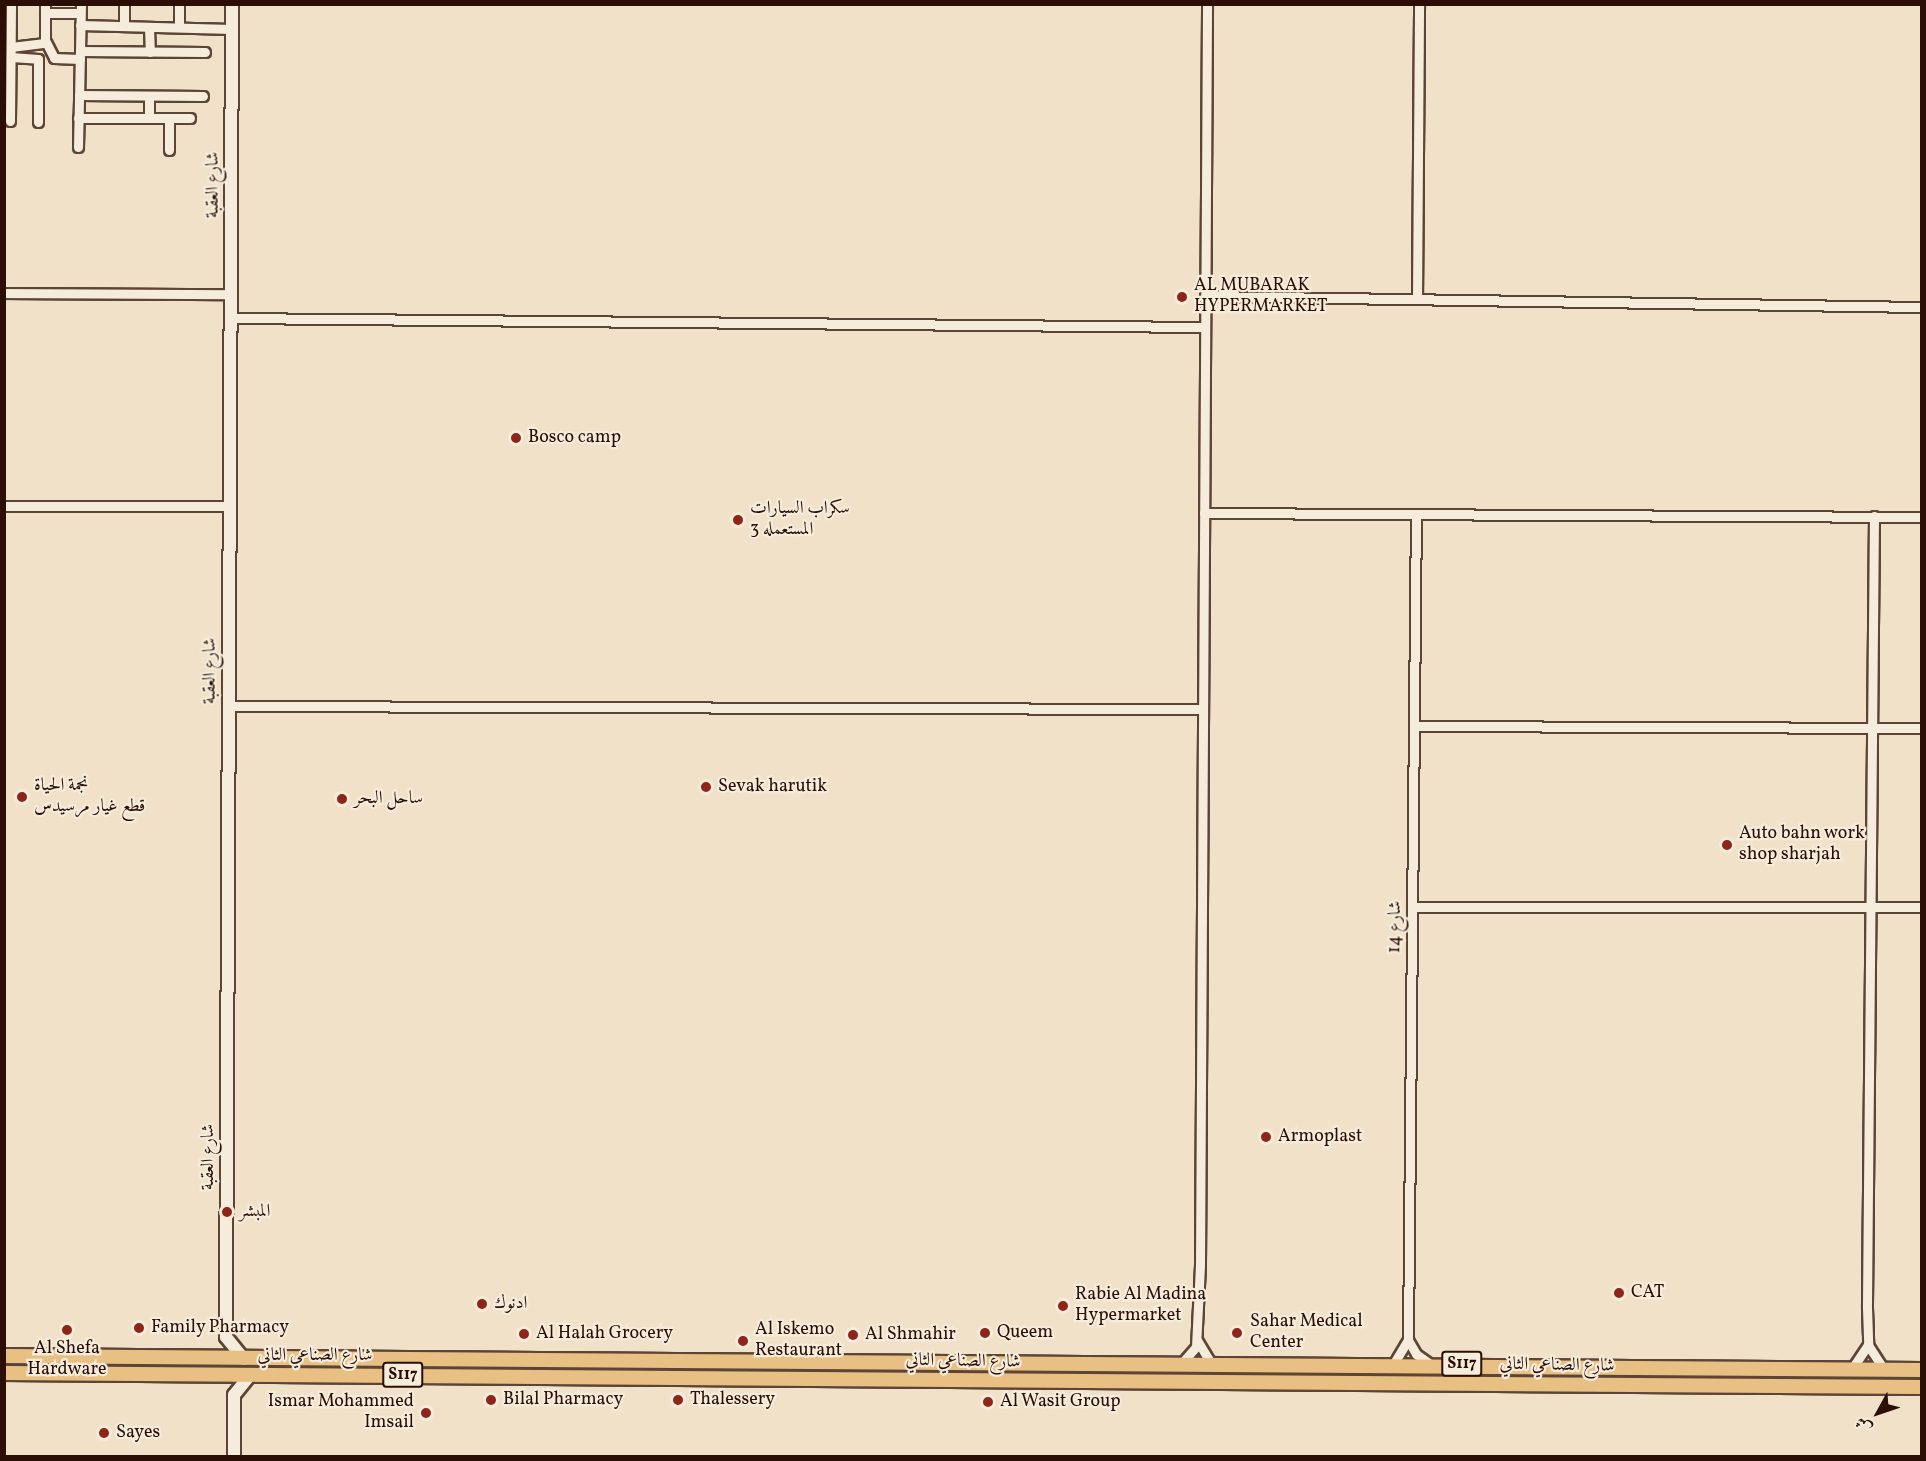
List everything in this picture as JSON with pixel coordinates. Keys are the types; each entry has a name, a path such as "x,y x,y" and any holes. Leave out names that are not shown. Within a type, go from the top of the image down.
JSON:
{"main road":[{"name":"شارع الصناعي الثاني","path":"4,1356 1180,1365 1429,1363 1922,1370"},
{"name":"شارع الصناعي الثاني","path":"4,1372 1922,1388"}],"street":[{"path":"10,121 11,4"},
{"path":"124,4 124,26"},
{"path":"179,4 179,27"},
{"name":"شارع العقبة","path":"226,1337 232,4"},
{"path":"1180,1365 1192,1355 1197,1340 1207,4"},
{"path":"1417,299 1419,4"},
{"path":"11,47 40,46 45,40 45,9 80,9 78,147"},
{"path":"80,25 232,28"},
{"path":"149,27 150,51"},
{"path":"45,40 50,44 54,58 150,51 205,52"},
{"path":"11,57 38,59 38,122"},
{"path":"79,95 203,96"},
{"path":"149,118 150,96"},
{"path":"78,118 190,118"},
{"path":"169,118 169,150"},
{"path":"4,293 231,294"},
{"path":"1205,296 1922,307"},
{"path":"231,318 1205,327"},
{"path":"4,506 230,506"},
{"path":"1204,513 1922,517"},
{"name":"شارع 14","path":"1408,1340 1416,514"},
{"path":"1874,516 1868,1346 1884,1370"},
{"path":"229,706 1203,709"},
{"path":"1414,726 1922,728"},
{"path":"1413,907 1922,907"},
{"path":"208,1359 226,1337 244,1359"},
{"path":"1197,1340 1212,1365"},
{"path":"1394,1363 1408,1340 1416,1354 1429,1363"},
{"path":"1851,1370 1868,1346"},
{"path":"219,1374 234,1395 234,1456"},
{"path":"234,1395 251,1374"}],"place":[{"name":"AL MUBARAK HYPERMARKET","path":"1182,297"},
{"name":"Bosco camp","path":"516,438"},
{"name":"سكراب السيارات المستعمله 3","path":"738,520"},
{"name":"Sevak harutik","path":"706,787"},
{"name":"نجمة الحياة قطع غيار مرسيدس","path":"22,797"},
{"name":"ساحل البحر","path":"342,799"},
{"name":"Auto bahn work shop sharjah","path":"1727,845"},
{"name":"Armoplast","path":"1266,1137"},
{"name":"المبشر","path":"227,1212"},
{"name":"CAT","path":"1619,1293"},
{"name":"ادنوك","path":"482,1304"},
{"name":"Rabie Al Madina Hypermarket","path":"1063,1306"},
{"name":"Family Pharmacy","path":"139,1328"},
{"name":"Al Shefa Hardware","path":"67,1330"},
{"name":"Queem","path":"985,1333"},
{"name":"Sahar Medical Center","path":"1237,1333"},
{"name":"Al Halah Grocery","path":"524,1334"},
{"name":"Al Shmahir","path":"853,1335"},
{"name":"Al Iskemo Restaurant","path":"743,1341"},
{"name":"Bilal Pharmacy","path":"491,1400"},
{"name":"Thalessery","path":"678,1400"},
{"name":"Al Wasit Group","path":"988,1402"},
{"name":"Ismar Mohammed Imsail","path":"426,1413"},
{"name":"Sayes","path":"104,1433"}]}
